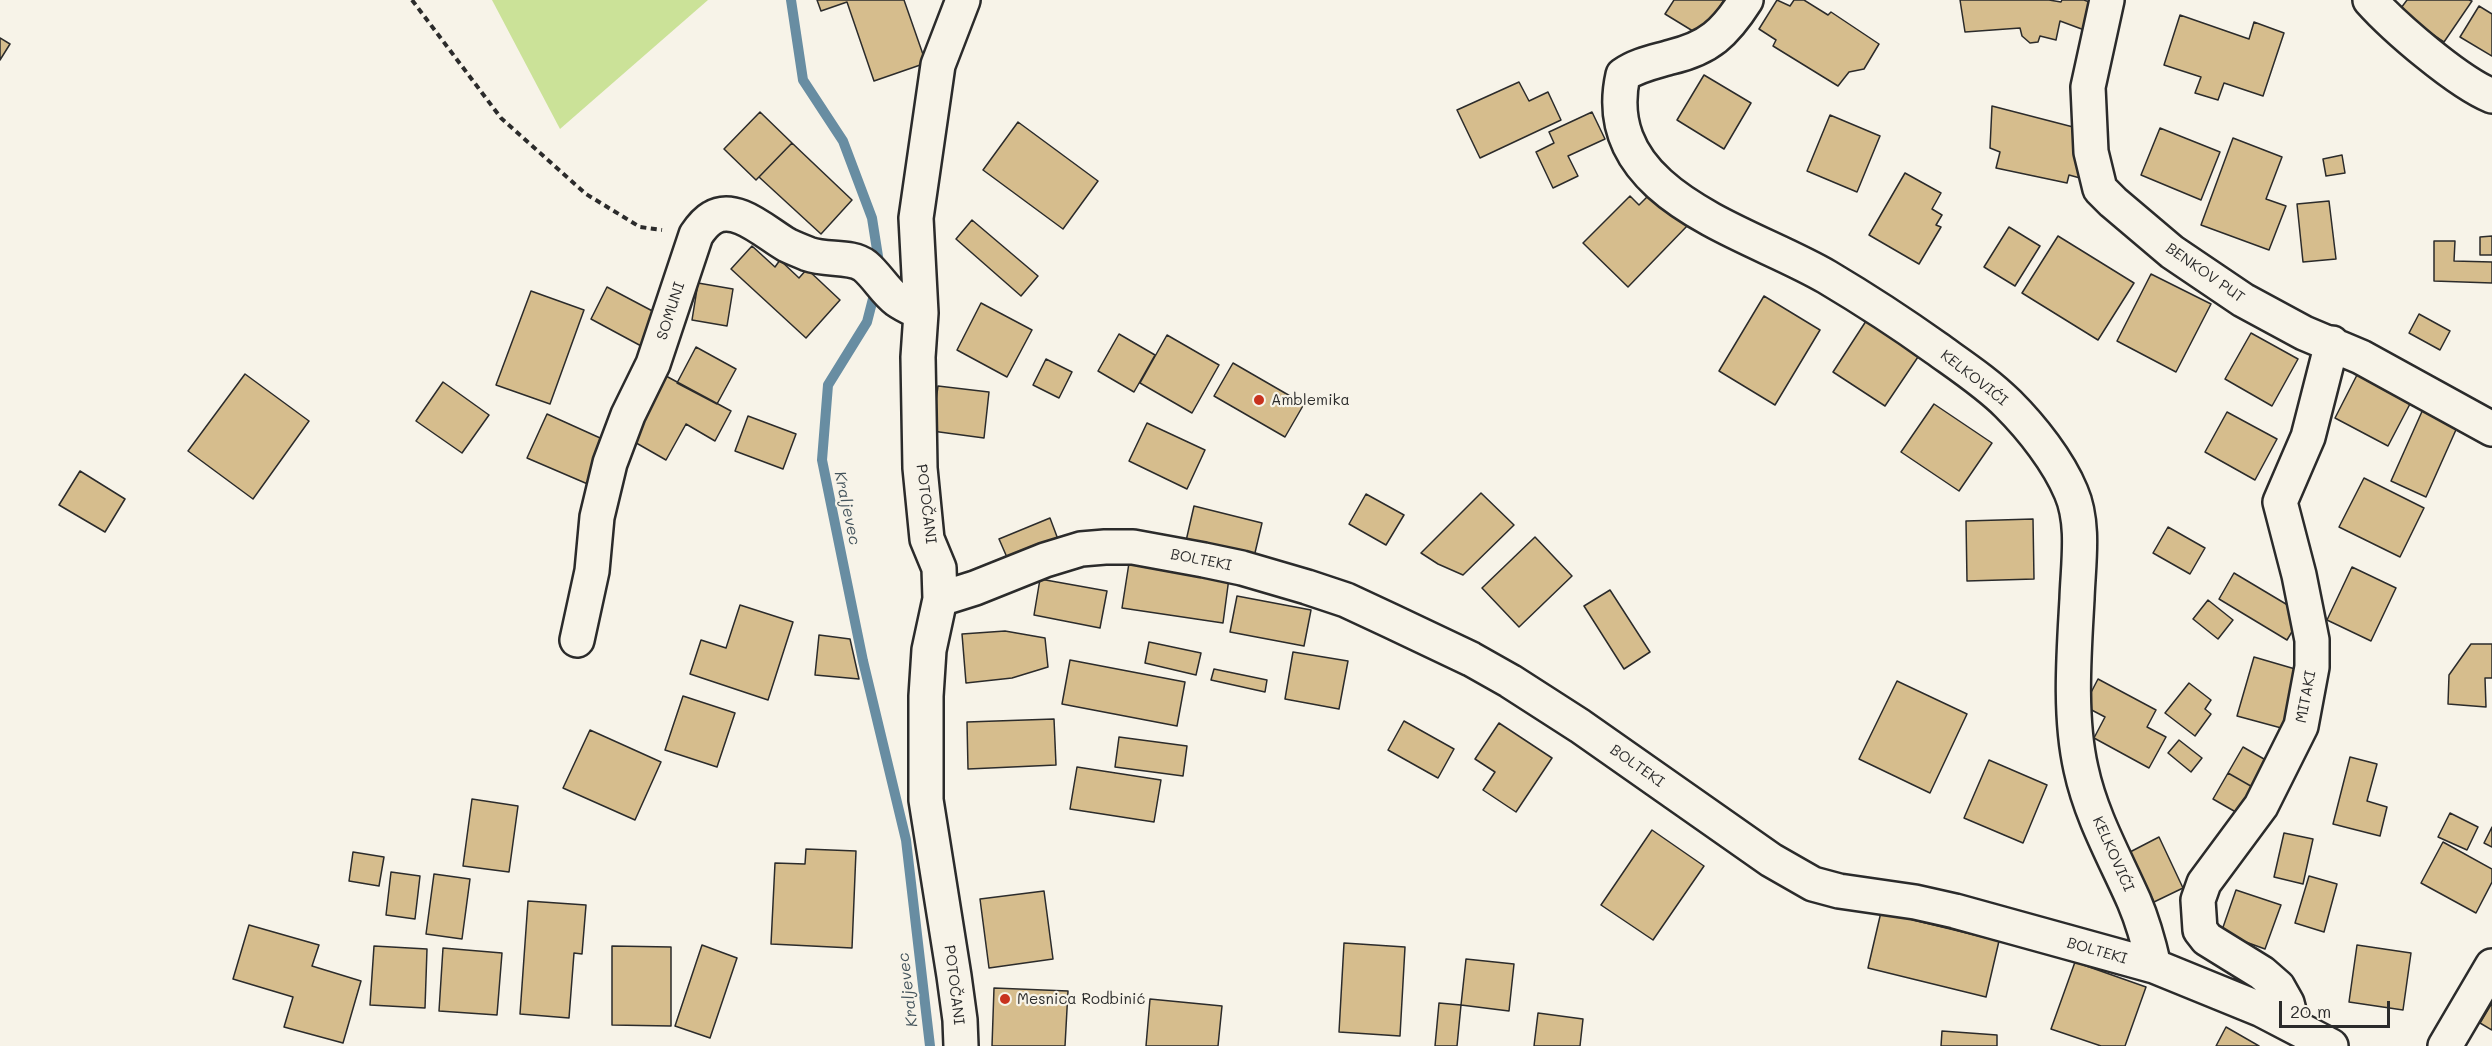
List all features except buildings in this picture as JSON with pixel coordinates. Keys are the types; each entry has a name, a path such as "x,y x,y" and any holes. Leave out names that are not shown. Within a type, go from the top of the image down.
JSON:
{"street":[{"name":"POTOČANI","path":"961,1046 954,976 926,800 926,696 929,650 940,599 939,568 927,539 920,468 918,357 921,313 916,218 938,65 963,0"},
{"name":"KELKOVIĆI","path":"1746,0 1731,23 1714,39 1696,49 1634,68 1623,75 1619,108 1632,151 1646,170 1666,190 1699,213 1824,275 1911,331 1973,375 2008,404 2059,470 2072,493 2078,522 2073,680 2076,747 2092,804 2146,931 2154,966"},
{"name":"BENKOV PUT","path":"2107,0 2088,87 2091,152 2100,189 2172,252 2273,318 2361,357 2492,429"},
{"path":"2370,0 2423,48 2454,72 2492,96"},
{"name":"SOMUNI","path":"577,640 592,571 597,517 610,463 628,415 653,364 696,235 702,227 713,217 729,215 746,219 786,244 809,254 832,260 853,259 865,266 895,299 921,313"},
{"name":"MITAKI","path":"2293,1026 2287,1003 2278,987 2262,974 2206,939 2200,930 2198,900 2204,883 2261,806 2301,726 2312,667 2312,640 2299,575 2280,502 2308,437 2332,343"},
{"name":"BOLTEKI","path":"940,599 1045,560 1081,549 1105,547 1132,547 1204,560 1242,568 1307,587 1346,600 1391,621 1471,659 1519,686 1772,860 1813,884 1839,891 1915,902 1954,911 2154,966 2224,993 2331,1046"},
{"path":"2445,1046 2492,966"}],"path":[{"path":"412,0 501,118 586,194 640,227"}],"green space":[{"path":"492,0 708,0 560,129"}],"waterway":[{"name":"Kraljevec","path":"791,0 803,80 843,141 872,218 880,269"},
{"name":"Kraljevec","path":"876,287 867,322 828,385 822,460 863,661 906,840 930,1046"}],"place":[{"name":"Amblemika","path":"1259,400"},
{"name":"Mesnica Rodbinić","path":"1005,999"}]}
